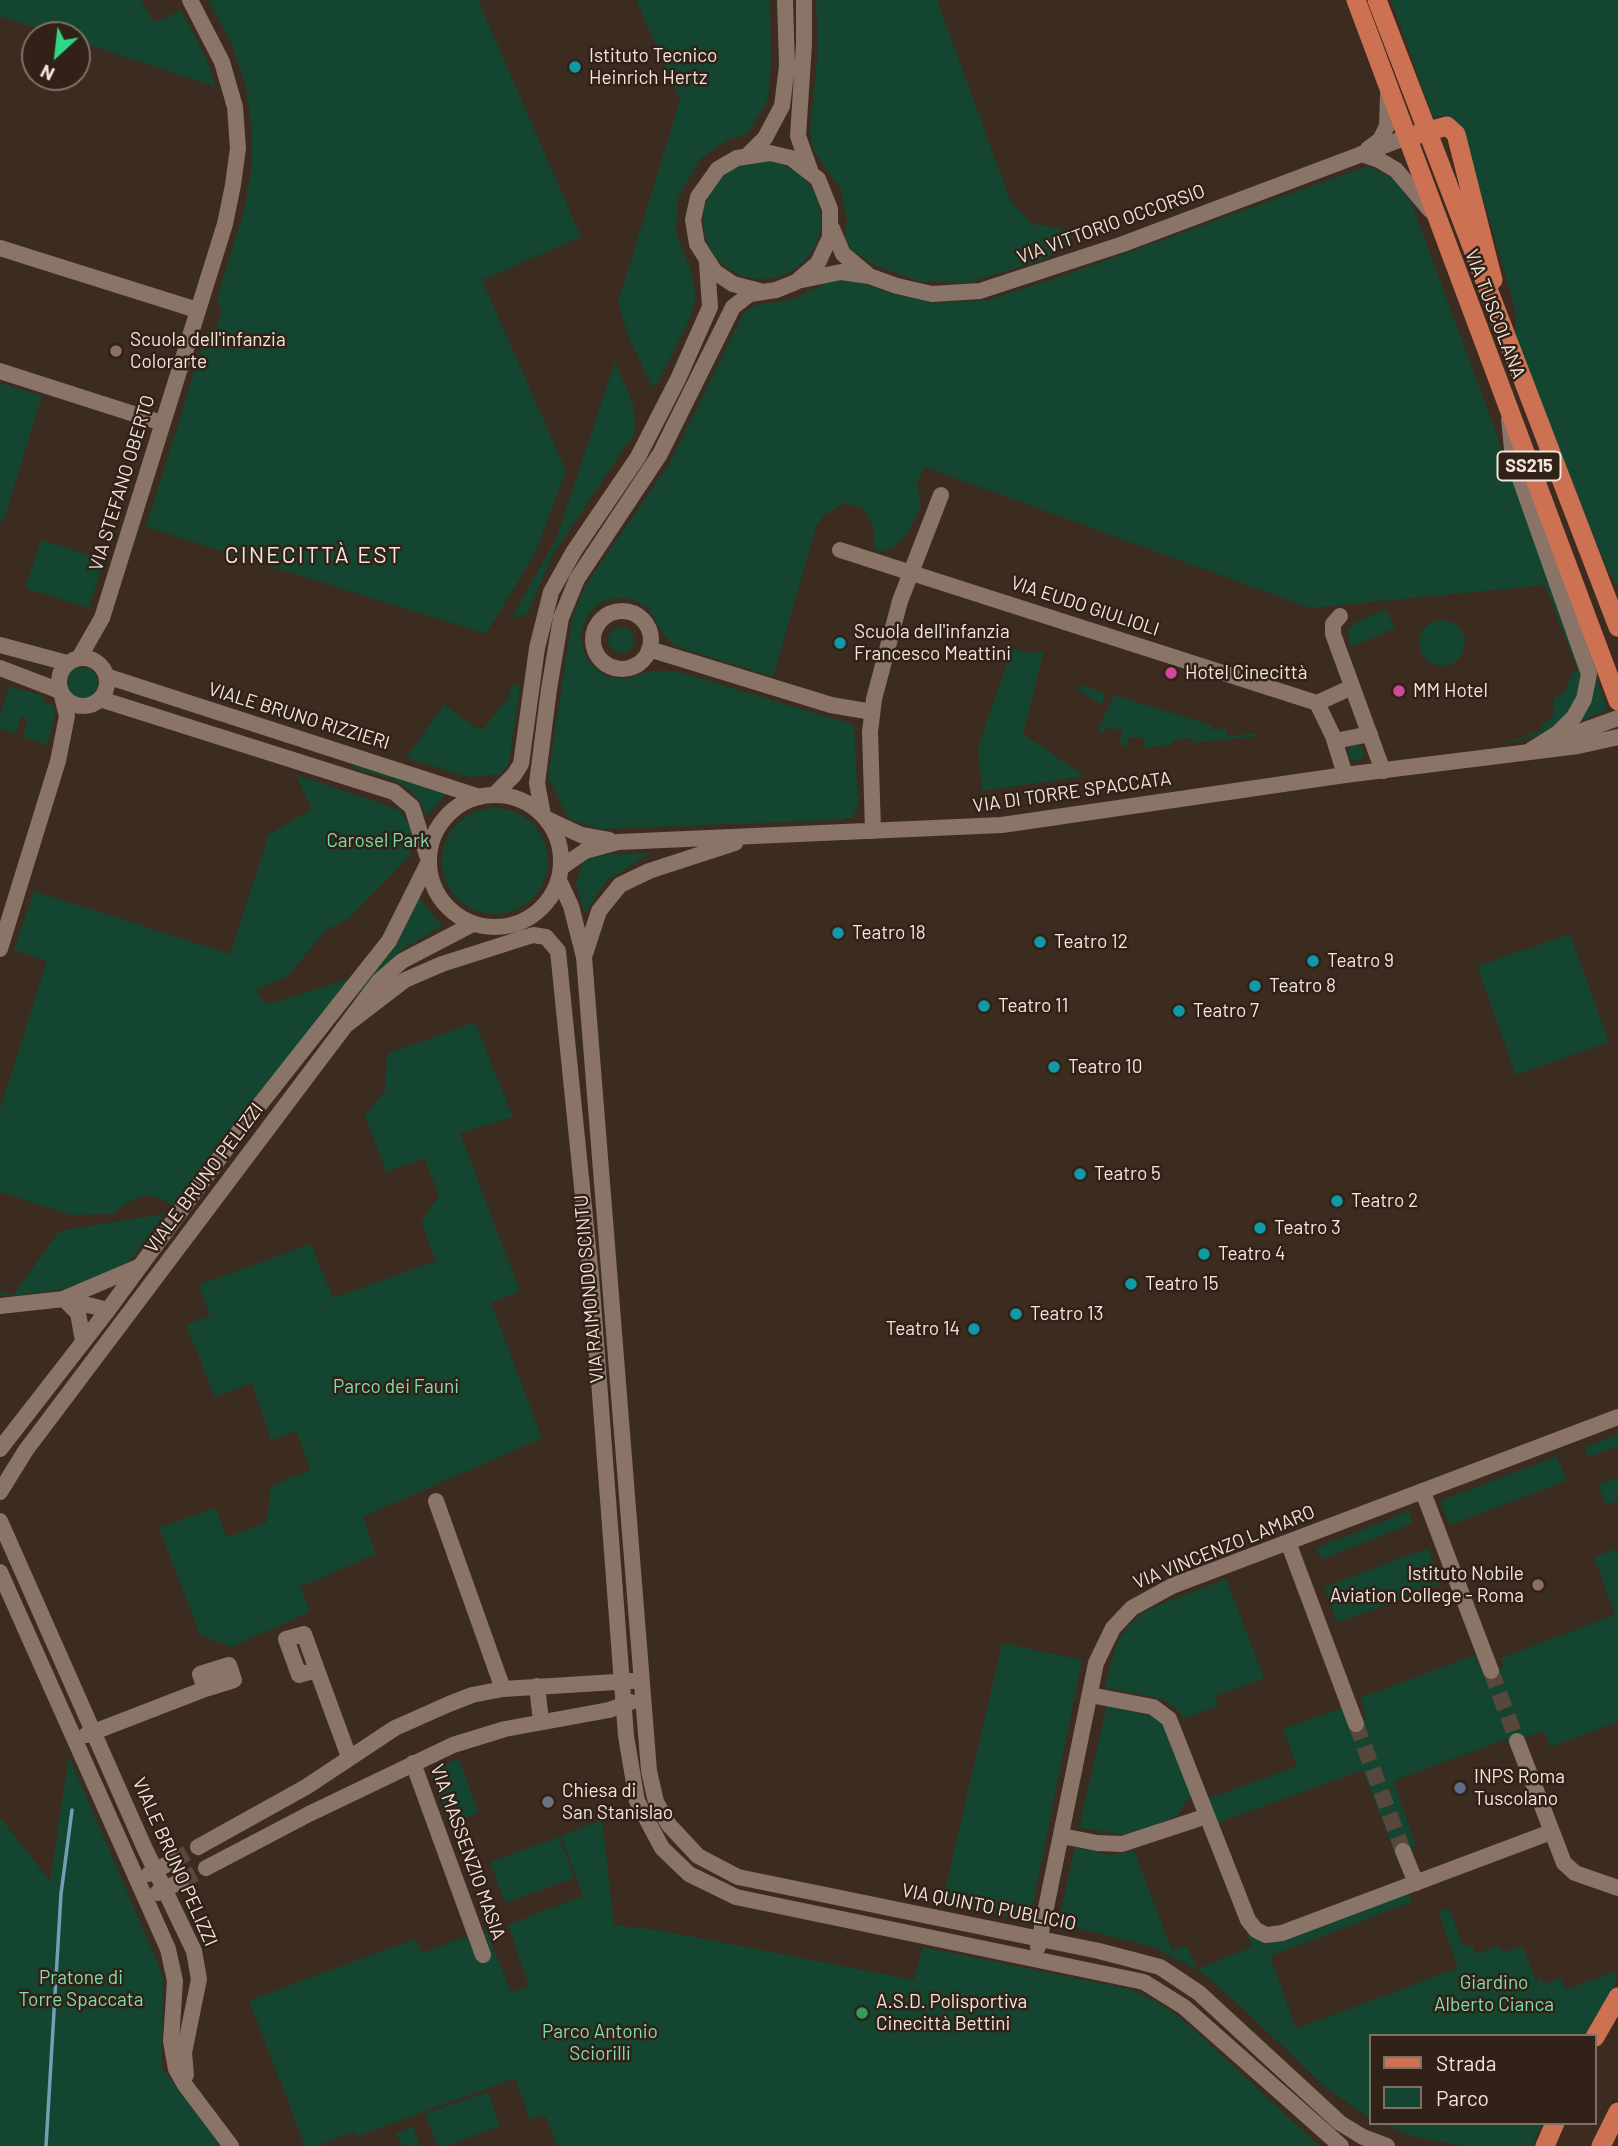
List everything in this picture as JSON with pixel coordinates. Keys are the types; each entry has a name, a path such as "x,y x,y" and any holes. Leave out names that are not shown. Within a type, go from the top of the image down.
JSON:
{"main road":[{"name":"VIA TUSCOLANA","path":"1356,0 1618,701"},
{"name":"VIA TUSCOLANA","path":"1377,0 1510,354 1618,627"},
{"path":"1407,137 1449,126 1458,136 1510,354"},
{"path":"1597,2034 1618,1997"},
{"path":"1601,2146 1618,2112"},
{"path":"1545,2146 1554,2125"}],"street":[{"name":"VIA STEFANO OBERTO","path":"104,671 99,649 102,618 230,204 238,133 227,76 190,0"},
{"path":"749,154 765,138 782,106 787,56 785,0"},
{"path":"0,668 61,693 74,705 95,703 394,792 412,807 429,861 432,880 440,898 453,913 473,924 497,928 520,923 546,905 560,874 558,841 544,816 537,783 557,635 571,592 584,567 660,454 730,311 746,296 760,291 776,290 796,282 818,263 832,228 828,198 800,149 798,136 804,0"},
{"name":"VIA VITTORIO OCCORSIO","path":"1361,154 1380,140 1387,126 1388,85"},
{"name":"VIA VITTORIO OCCORSIO","path":"796,282 841,272 869,276 932,294 980,291 1115,247 1407,137"},
{"path":"429,861 433,839 444,819 461,804 487,796 514,775 521,764 537,648 551,592 574,551 638,457 674,388 709,310 707,263 694,233 698,197 718,169 727,162 749,154 781,155 813,174"},
{"path":"1361,154 1396,170 1435,217"},
{"name":"VIA VITTORIO OCCORSIO","path":"832,228 843,254 869,276"},
{"path":"0,248 197,310"},
{"path":"707,263 733,284 760,291"},
{"path":"0,371 162,423"},
{"name":"VIA TUSCOLANA","path":"1508,408 1513,459 1589,674 1584,699 1574,717 1558,733 1529,751"},
{"path":"873,831 872,712 897,613 940,495"},
{"name":"VIA EUDO GIULIOLI","path":"840,550 1317,702"},
{"path":"1595,569 1618,606"},
{"path":"1339,616 1332,631 1383,771"},
{"name":"VIA STEFANO OBERTO","path":"73,661 102,618"},
{"path":"0,646 73,661 91,660 104,671 106,688 77,720 60,753 6,907 0,949"},
{"path":"649,649 831,705 872,712"},
{"path":"60,753 67,716 59,676 73,661"},
{"name":"VIALE BRUNO RIZZIERI","path":"104,671 487,796"},
{"path":"1345,775 1335,741 1317,702 1352,687"},
{"name":"VIA DI TORRE SPACCATA","path":"1529,751 1618,718"},
{"path":"1335,741 1370,734"},
{"name":"VIA DI TORRE SPACCATA","path":"560,874 584,850 618,842 1002,825 1345,775 1578,746 1618,737"},
{"path":"487,796 522,800 544,816"},
{"name":"VIA DI TORRE SPACCATA","path":"544,816 581,835 618,842"},
{"path":"584,957 600,911 611,894 625,882 665,866 761,836"},
{"name":"VIALE BRUNO PELIZZI","path":"0,1449 108,1310 347,991 393,935 429,861"},
{"name":"VIA RAIMONDO SCINTU","path":"560,874 584,957 643,1699"},
{"name":"VIA RAIMONDO SCINTU","path":"520,923 553,931 568,951 577,1052 579,1093 576,1109 624,1704"},
{"name":"VIALE BRUNO PELIZZI","path":"0,1492 26,1450 362,1002 393,968 473,924"},
{"path":"449,962 451,935"},
{"name":"VIA RAIMONDO SCINTU","path":"345,1026 405,980 449,962 533,935 543,936 553,942 558,955 570,1093 576,1109"},
{"path":"347,991 362,1002"},
{"path":"0,1306 71,1296 140,1266"},
{"path":"71,1296 108,1310 123,1321"},
{"path":"71,1296 79,1315 83,1341"},
{"name":"VIA VINCENZO LAMARO","path":"1040,1938 1099,1654 1114,1628 1132,1608 1157,1592 1288,1542 1306,1528 1423,1492 1618,1418"},
{"path":"1423,1492 1491,1671"},
{"path":"436,1502 503,1689"},
{"name":"VIALE BRUNO PELIZZI","path":"0,1521 197,1963 198,1989 183,2059 191,2095"},
{"path":"1288,1542 1356,1724"},
{"name":"VIALE BRUNO PELIZZI","path":"0,1572 173,1964 175,1992 171,2047 176,2069 191,2095 231,2146"},
{"path":"317,1670 349,1757"},
{"path":"198,1847 306,1787 408,1721 472,1695 503,1689 641,1680"},
{"path":"537,1686 541,1721"},
{"path":"74,1740 205,1689"},
{"path":"1090,1695 1153,1707 1167,1716 1248,1920 1256,1930 1266,1935 1282,1933 1551,1832"},
{"path":"206,1868 413,1763 476,1737 541,1721 609,1710 643,1699"},
{"name":"VIA QUINTO PUBLICIO","path":"643,1699 650,1777 656,1802 677,1836 710,1864 744,1879 1138,1960 1178,1977 1332,2117 1354,2132 1387,2146"},
{"name":"VIA QUINTO PUBLICIO","path":"624,1704 631,1769 639,1807 663,1848 696,1878 746,1900 1125,1976 1165,1993 1341,2146"},
{"path":"1517,1741 1563,1860 1573,1872 1618,1888"},
{"name":"VIA MASSENZIO MASIA","path":"413,1763 483,1955"},
{"path":"306,1787 318,1810"},
{"path":"1062,1836 1097,1843 1122,1844 1208,1816"},
{"path":"1404,1851 1416,1883"},
{"path":"137,1880 173,1861"},
{"path":"145,1898 181,1881"},
{"path":"1026,1956 1037,1949 1040,1938"}],"green space":[{"path":"0,0 141,0 154,23 181,10 207,60 216,87 91,46 91,21 21,23 0,16"},
{"path":"208,0 478,0 581,237 482,280 566,471 534,555 486,634 146,527 207,331 215,329 222,313 217,298 245,207 252,165 252,131 246,87 231,43"},
{"path":"636,0 770,0 771,63 768,99 748,133 724,142 700,159 678,198 676,232 692,274 696,296 690,318 658,383 652,387 628,335 618,302 680,100"},
{"path":"816,0 937,0 1010,200 1032,224 1069,230 1072,239 1046,259 967,283 918,281 872,264 851,250 845,238 847,219 841,190 814,151 810,133 818,48"},
{"path":"1391,0 1618,0 1618,587 1606,567 1516,341 1515,309 1487,211 1456,123 1442,116 1433,117"},
{"path":"762,161 773,162 795,171 811,187 820,209 820,231 811,253 795,269 773,278 762,279 751,278 729,269 713,253 704,231 703,220 704,209 713,187 729,171 751,162"},
{"path":"1367,166 1395,179 1412,204 1580,662 1582,685 1568,717 1542,735 1494,746 1543,730 1541,725 1554,715 1554,698 1562,694 1571,678 1570,674 1578,671 1545,585 1310,608 925,467 917,481 921,507 905,537 894,548 879,552 874,548 873,528 864,509 845,503 823,516 816,527 773,677 675,646 661,631 649,609 632,599 616,598 599,603 587,615 580,637 587,661 607,677 627,679 649,671 676,671 854,725 858,805 853,817 838,820 600,829 569,819 548,777 572,619 585,586 669,464 744,312 755,305 791,300 837,278 849,278 893,294 936,303 987,300 1059,277"},
{"path":"615,361 634,406 635,432 552,556 528,613 511,619 557,537"},
{"path":"0,383 42,396 3,523 0,522"},
{"path":"41,540 104,560 89,608 25,588"},
{"path":"1386,609 1395,628 1350,648 1348,630 1354,623"},
{"path":"1442,620 1458,627 1465,643 1458,659 1442,666 1426,659 1419,643 1426,627"},
{"path":"621,627 631,630 634,640 631,650 621,653 611,650 608,640 611,630"},
{"path":"1012,648 1027,653 1044,651 1023,734 1085,776 982,791 978,747"},
{"path":"82,667 94,671 98,683 94,695 82,699 70,695 66,683 70,671"},
{"path":"1594,669 1607,709 1580,722 1579,721"},
{"path":"511,684 520,687 509,763 500,774 468,777 406,758 444,704 476,728 483,729 509,697"},
{"path":"1081,685 1105,693 1102,705 1078,690"},
{"path":"9,686 44,696 43,702 53,705 56,712 47,745 23,737 28,719 21,717 16,734 0,729 0,717"},
{"path":"1114,695 1211,725 1211,730 1226,728 1227,736 1258,733 1258,736 1193,743 1192,738 1173,740 1173,744 1145,748 1143,737 1128,738 1128,746 1125,746 1119,743 1123,732 1118,728 1115,731 1107,726 1103,733 1098,730"},
{"path":"1356,745 1364,753 1356,761 1348,753"},
{"path":"352,764 447,793 426,816 420,801 410,790 389,778 353,768"},
{"name":"Carosel Park","path":"295,774 399,810 412,828 411,853 400,866 349,918 326,930 287,977 256,990 265,1005 349,979 173,1206 158,1197 145,1196 135,1198 112,1214 71,1215 0,1192 0,1109 47,961 14,950 34,891 230,954 269,834 308,812 311,806"},
{"path":"495,808 515,812 532,824 544,841 548,861 544,881 532,898 515,910 495,914 475,910 458,898 446,881 442,861 446,841 458,824 475,812"},
{"path":"651,853 606,881 585,914 576,885 582,860 596,855"},
{"path":"418,896 442,926 401,950 358,995 357,992 396,946"},
{"path":"1570,934 1609,1042 1516,1075 1477,966"},
{"name":"Parco dei Fauni","path":"475,1022 513,1117 460,1133 520,1291 491,1303 542,1438 363,1517 376,1554 300,1587 310,1612 231,1647 200,1635 159,1528 215,1508 227,1537 267,1522 271,1486 311,1470 296,1431 271,1440 252,1383 215,1397 186,1325 210,1316 198,1285 311,1244 333,1298 436,1261 421,1222 439,1196 424,1158 386,1172 365,1116 385,1091 387,1054"},
{"path":"164,1214 132,1259 116,1270 62,1290 13,1296 0,1296 0,1292 13,1295 59,1231"},
{"path":"1618,1434 1618,1446 1588,1457 1585,1447"},
{"path":"1557,1456 1566,1481 1450,1525 1440,1501"},
{"path":"1618,1477 1618,1501 1606,1505 1598,1485"},
{"path":"1409,1511 1413,1523 1321,1560 1316,1548"},
{"path":"1428,1548 1441,1584 1337,1623 1324,1587"},
{"path":"1615,1549 1618,1556 1618,1722 1550,1747 1544,1731 1508,1744 1506,1739 1393,1781 1416,1846 1395,1854 1363,1770 1217,1823 1208,1799 1297,1766 1283,1729 1344,1707 1351,1726 1367,1719 1360,1698 1475,1655 1484,1674 1504,1666 1501,1658 1615,1615 1594,1557"},
{"path":"1226,1579 1264,1678 1215,1696 1218,1706 1183,1719 1177,1709 1162,1699 1104,1687 1117,1643 1130,1624 1146,1610"},
{"path":"1002,1643 1082,1660 1032,1909 1025,1918 1017,1919 942,1903"},
{"path":"1107,1705 1160,1719 1193,1796 1184,1803 1178,1816 1128,1835 1079,1828"},
{"name":"Pratone di Torre Spaccata","path":"69,1756 163,1976 162,2068 222,2146 0,2146 0,1817 50,1881"},
{"path":"459,1759 479,1813 449,1824 429,1770"},
{"name":"Parco Antonio Sciorilli","path":"602,1819 614,1925 658,1930 914,1980 922,1947 1129,1989 1158,2002 1182,2019 1320,2146 557,2146 545,2115 530,2120 515,2078 356,2137 353,2132 317,2146 305,2146 249,2000 415,1939 422,1953 486,1929 511,1992 529,1986 508,1925 583,1896 561,1836"},
{"path":"559,1837 574,1878 505,1903 490,1862"},
{"name":"Giardino Alberto Cianca","path":"1075,1847 1110,1855 1134,1851 1172,1950 1187,1946 1197,1969 1252,1947 1244,1926 1256,1935 1408,1892 1412,1902 1270,1956 1296,2029 1458,1968 1438,1912 1449,1908 1464,1947 1472,1945 1476,1954 1499,1945 1502,1953 1522,1945 1536,1980 1541,1978 1544,1984 1561,1978 1566,1990 1615,1971 1617,1980 1586,2034 1370,2034 1370,2118 1326,2088 1201,1972 1153,1947 1072,1927 1064,1922 1060,1915"},
{"path":"488,2092 500,2126 446,2146 437,2146 425,2114"},
{"path":"1386,2125 1542,2125 1532,2146 1465,2146 1411,2136"},
{"path":"413,2127 420,2146 402,2146 396,2133"}],"waterway":[{"path":"46,2146 61,1894 72,1810"}],"tunnel":[{"path":"1491,1671 1517,1741"},
{"path":"1356,1724 1403,1851"},
{"path":"173,1861 198,1847"},
{"path":"181,1881 206,1868"}],"place":[{"name":"Istituto Tecnico Heinrich Hertz","path":"575,67"},
{"name":"Scuola dell'infanzia Colorarte","path":"116,351"},
{"name":"Scuola dell'infanzia Francesco Meattini","path":"840,643"},
{"name":"Hotel Cinecittà","path":"1171,673"},
{"name":"MM Hotel","path":"1399,691"},
{"name":"Teatro 18","path":"838,933"},
{"name":"Teatro 12","path":"1040,942"},
{"name":"Teatro 9","path":"1313,961"},
{"name":"Teatro 8","path":"1255,986"},
{"name":"Teatro 11","path":"984,1006"},
{"name":"Teatro 7","path":"1179,1011"},
{"name":"Teatro 10","path":"1054,1067"},
{"name":"Teatro 5","path":"1080,1174"},
{"name":"Teatro 2","path":"1337,1201"},
{"name":"Teatro 3","path":"1260,1228"},
{"name":"Teatro 4","path":"1204,1254"},
{"name":"Teatro 15","path":"1131,1284"},
{"name":"Teatro 13","path":"1016,1314"},
{"name":"Teatro 14","path":"974,1329"},
{"name":"Istituto Nobile Aviation College - Roma","path":"1538,1585"},
{"name":"INPS Roma Tuscolano","path":"1460,1788"},
{"name":"Chiesa di San Stanislao","path":"548,1802"},
{"name":"A.S.D. Polisportiva Cinecittà Bettini","path":"862,2013"}],"district":[{"name":"CINECITTÀ EST","path":"314,555"}]}
